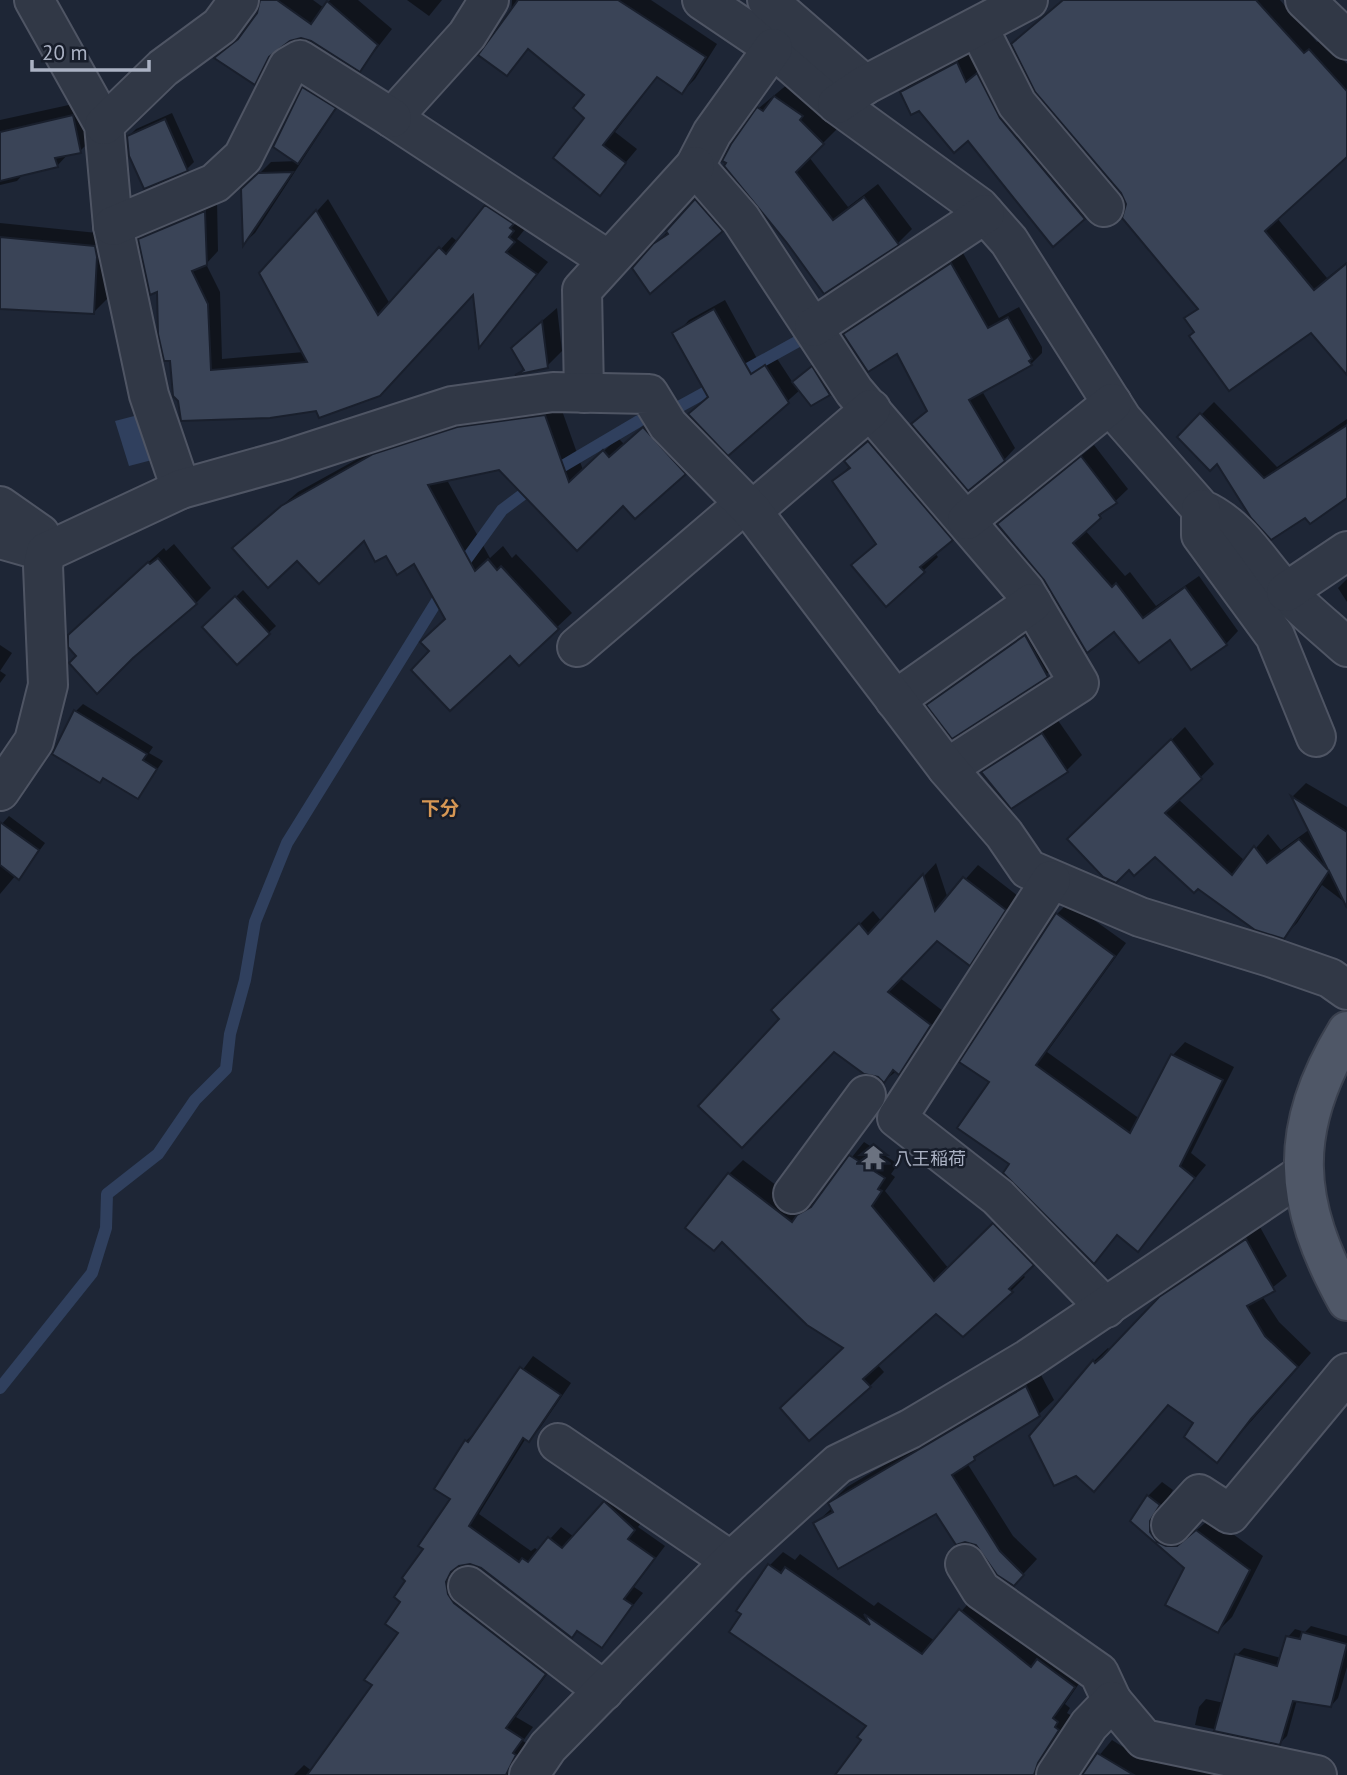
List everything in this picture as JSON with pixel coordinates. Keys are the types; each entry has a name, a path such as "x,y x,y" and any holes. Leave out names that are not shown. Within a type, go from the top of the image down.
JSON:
{"main road":[{"path":"1347,1031 1322,1076 1308,1118 1304,1174 1306,1207 1326,1263 1347,1301"}],"street":[{"path":"34,0 104,125 113,226 149,395 181,489"},
{"path":"104,125 163,68 220,26 239,0"},
{"path":"392,118 467,35 489,0"},
{"path":"702,0 773,48 851,95"},
{"path":"767,0 851,95 985,214 1009,241 1122,419 1201,509 1219,517 1257,555 1286,592 1347,647"},
{"path":"851,95 1028,0"},
{"path":"1305,0 1347,40"},
{"path":"978,27 1017,104 1104,207"},
{"path":"584,393 582,290 695,166 712,133 773,48"},
{"path":"113,226 215,183 243,157 288,68 300,60 608,260"},
{"path":"695,166 741,219 855,391 968,520 1032,603 1079,683 947,768"},
{"path":"814,327 985,214"},
{"path":"0,539 46,552 181,489 285,460 452,406 554,392 649,394 668,425 752,511 947,768 1004,834 1028,869 1153,922 1330,978 1347,990"},
{"path":"968,520 1112,403"},
{"path":"577,647 736,511 752,511 870,409"},
{"path":"0,506 40,534 46,552 43,566 48,685 34,741 0,791"},
{"path":"1201,509 1201,536 1275,636 1316,737"},
{"path":"1286,592 1347,551"},
{"path":"895,700 1032,603"},
{"path":"897,1118 1051,880"},
{"path":"793,1194 859,1090 998,1197 1106,1308"},
{"path":"529,1775 548,1747 732,1561 838,1464 910,1429 1106,1308 1304,1174"},
{"path":"1171,1525 1199,1494 1230,1514 1347,1373"},
{"path":"567,1457 732,1561"},
{"path":"965,1564 981,1590 1099,1673 1112,1701 1144,1740 1317,1775"},
{"path":"468,1586 604,1691"},
{"path":"1056,1775 1089,1725 1112,1701"}],"water":[{"path":"138,415 152,460 129,466 115,421"}],"building":[{"path":"260,0 277,0 311,24 327,1 378,45 360,72 311,41 301,38 290,41 269,57 255,85 214,58 238,39 257,13"},
{"path":"518,0 618,0 706,57 682,94 657,77 603,145 626,163 600,196 553,158 584,118 573,108 584,95 528,49 507,76 478,55"},
{"path":"1063,0 1256,0 1304,53 1309,49 1347,91 1347,157 1265,231 1314,290 1347,263 1347,375 1311,333 1229,391 1189,336 1194,332 1184,318 1198,309 1122,218 1126,204 1121,193 1035,92 1011,44"},
{"path":"957,62 966,82 977,73 1000,118 1085,219 1053,247 968,141 954,153 919,111 911,115 900,92"},
{"path":"302,87 336,108 298,164 273,147"},
{"path":"774,96 803,116 800,120 824,144 796,172 833,220 864,197 899,245 824,294 722,161 757,107 763,111"},
{"path":"73,115 81,153 55,158 58,167 0,181 0,132"},
{"path":"165,119 188,171 144,189 129,156 127,136"},
{"path":"293,172 243,246 241,189 258,173"},
{"path":"695,199 723,231 650,294 632,268 653,244 668,234 666,231"},
{"path":"485,205 514,224 510,228 514,231 509,237 515,242 506,252 537,274 479,348 473,295 380,396 319,418 316,411 270,418 181,421 178,401 173,396 170,361 164,361 158,334 157,292 150,295 138,239 205,211 207,265 192,271 208,304 211,370 307,362 259,273 316,210 378,315 439,247 446,254"},
{"path":"0,237 95,246 97,257 94,314 0,309"},
{"path":"951,263 988,328 1008,317 1032,359 1029,361 1032,365 969,400 1005,461 968,491 911,424 927,411 897,354 868,372 843,334"},
{"path":"714,309 751,374 765,365 789,403 728,456 688,414 708,397 672,333"},
{"path":"542,321 548,368 515,375 524,370 511,348"},
{"path":"812,366 830,395 811,406 792,382"},
{"path":"1200,413 1264,478 1347,425 1347,498 1310,524 1305,518 1271,540 1251,518 1217,464 1210,471 1177,437"},
{"path":"545,415 569,482 603,450 609,457 643,427 686,474 635,519 623,506 577,551 499,470 428,485 475,571 488,559 497,570 501,566 559,629 519,666 510,656 450,711 411,670 429,651 420,642 445,619 414,564 397,575 386,556 375,562 364,541 319,584 297,561 268,588 232,548 281,506 373,454 457,427"},
{"path":"868,441 953,540 920,567 925,572 886,607 851,565 876,544 832,481 850,468 844,461"},
{"path":"1081,456 1117,503 1099,515 1101,518 1073,543 1112,587 1116,583 1143,618 1185,587 1227,645 1191,670 1170,640 1139,663 1114,632 1087,653 1044,580 997,524"},
{"path":"158,558 197,604 133,658 97,694 69,663 76,656 68,647 68,635 148,562 150,564"},
{"path":"235,596 270,634 237,665 202,627"},
{"path":"1025,635 1048,677 952,739 926,705"},
{"path":"74,710 147,754 143,760 157,769 138,799 103,778 100,783 52,754"},
{"path":"1042,733 1068,772 1011,809 981,772"},
{"path":"1171,739 1202,779 1165,813 1232,875 1254,846 1267,863 1299,839 1328,870 1291,796 1347,832 1347,908 1329,871 1284,939 1255,930 1198,889 1194,893 1155,857 1134,876 1129,870 1116,883 1103,877 1067,839"},
{"path":"0,822 39,850 19,880 0,865"},
{"path":"923,874 935,911 963,877 1006,910 970,966 937,941 888,992 931,1025 899,1075 893,1070 884,1083 878,1077 864,1074 834,1052 742,1148 698,1106 779,1019 771,1010 859,923 868,934"},
{"path":"1056,913 1115,956 1036,1065 1130,1133 1171,1054 1223,1080 1180,1166 1195,1178 1138,1252 1117,1235 1094,1264 1003,1173 1009,1164 957,1128 989,1082 959,1062"},
{"path":"849,1155 885,1178 878,1189 882,1191 872,1206 934,1281 993,1223 1034,1265 1009,1289 1013,1292 963,1337 936,1314 863,1379 871,1387 809,1441 780,1408 843,1348 807,1325 722,1242 714,1251 685,1228 728,1173 792,1222 797,1215 811,1207"},
{"path":"1246,1239 1275,1291 1247,1306 1265,1336 1298,1367 1251,1419 1217,1463 1184,1437 1193,1423 1168,1405 1094,1492 1076,1476 1054,1486 1029,1436 1093,1360 1095,1363 1102,1357 1159,1297"},
{"path":"520,1367 561,1395 529,1442 523,1438 469,1526 519,1562 522,1558 528,1562 548,1537 562,1548 604,1501 635,1530 628,1539 655,1558 624,1599 633,1605 602,1648 577,1631 572,1638 481,1568 470,1564 459,1566 451,1572 446,1582 448,1594 454,1603 546,1674 506,1728 523,1739 513,1753 516,1755 506,1775 307,1775 372,1685 364,1680 398,1633 385,1624 400,1602 394,1597 405,1581 402,1578 423,1549 418,1546 450,1499 434,1489 465,1440 468,1442"},
{"path":"1026,1386 1040,1416 974,1457 975,1460 952,1475 1000,1551 1024,1575 1014,1586 997,1575 976,1545 965,1542 956,1545 936,1514 838,1569 813,1523 833,1512 828,1503"},
{"path":"1147,1495 1160,1505 1150,1521 1150,1532 1157,1542 1166,1546 1177,1546 1196,1530 1250,1570 1218,1633 1165,1605 1184,1568 1130,1521"},
{"path":"768,1564 781,1573 785,1567 870,1625 864,1614 922,1654 959,1609 1031,1667 1037,1659 1075,1687 1053,1718 1058,1722 1055,1727 1059,1730 1038,1763 1034,1775 835,1775 861,1740 857,1737 866,1726 729,1632 741,1614 736,1611"},
{"path":"1302,1632 1347,1644 1331,1707 1293,1701 1280,1745 1214,1731 1235,1654 1277,1666 1286,1636 1300,1639"},
{"path":"1097,1753 1134,1775 1082,1775"}],"waterway":[{"path":"733,377 802,339"},
{"path":"675,409 717,386"},
{"path":"551,473 639,421"},
{"path":"458,571 502,510 534,486"},
{"path":"0,1388 92,1273 106,1228 107,1194 158,1154 195,1100 226,1069 230,1034 245,980 255,922 287,843 445,588"}],"place":[{"name":"八王稲荷","path":"874,1158"}],"district":[{"name":"下分","path":"440,808"}]}
